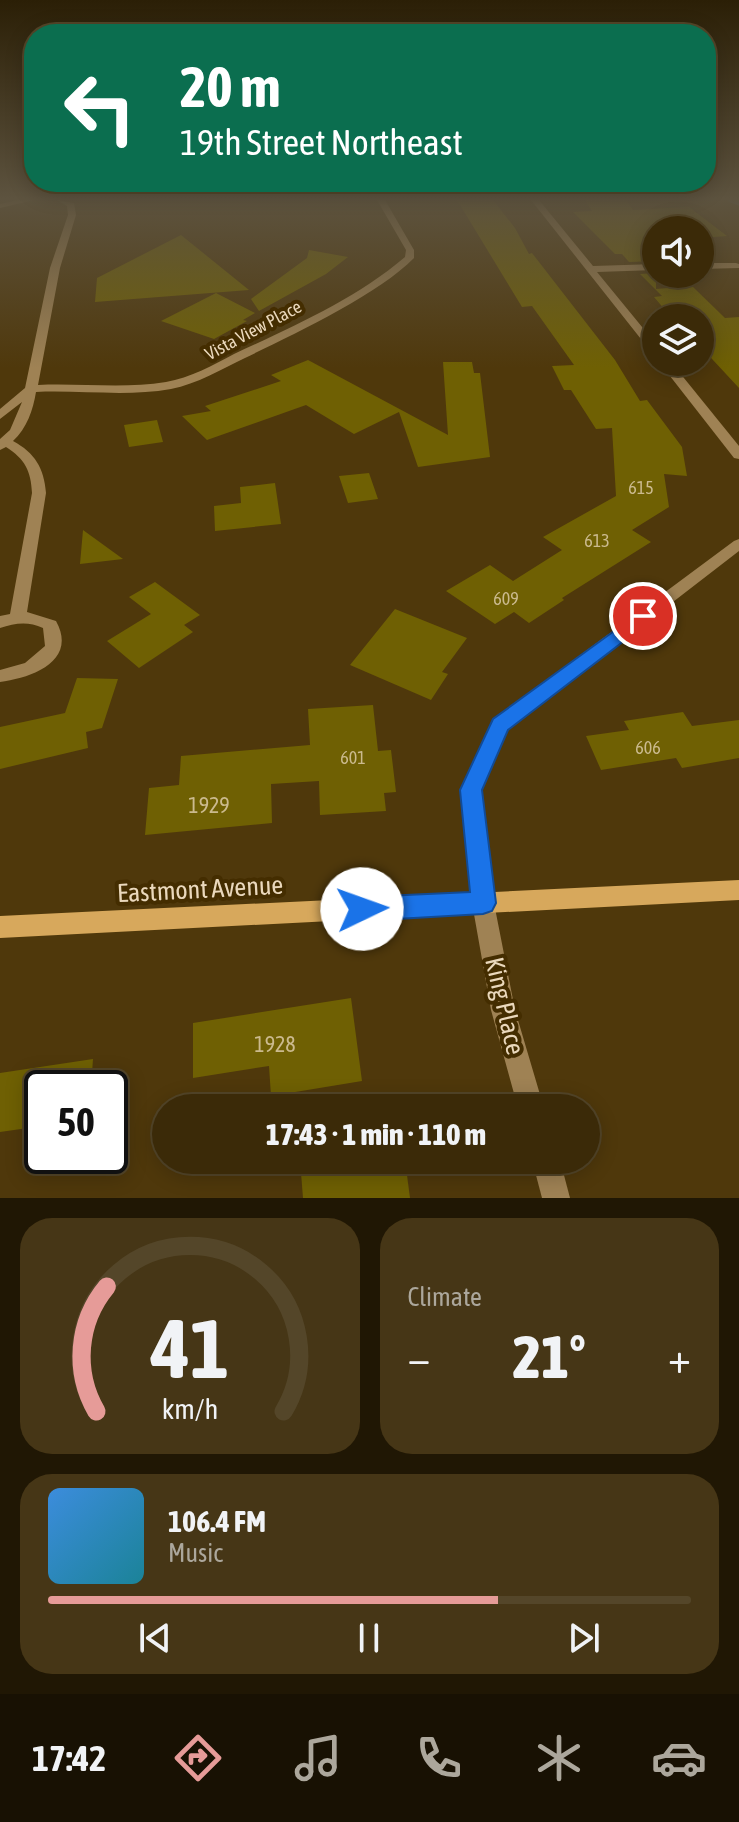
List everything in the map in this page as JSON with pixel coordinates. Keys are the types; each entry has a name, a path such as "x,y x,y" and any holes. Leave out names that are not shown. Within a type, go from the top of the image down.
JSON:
{"main road":[{"name":"Eastmont Avenue","path":"0,927 739,890"}],"street":[{"path":"18,617 39,493 38,476 35,463 24,452 3,444 22,421 59,256"},
{"name":"Vista View Place","path":"31,389 174,384 226,364 323,312 394,272 409,256"},
{"path":"580,256 642,333"},
{"path":"714,266 736,266"},
{"path":"591,269 642,267"},
{"path":"676,376 739,455"},
{"path":"0,415 31,389"},
{"name":"King Place","path":"527,1094 503,1010 483,903 471,790 500,725 739,544"},
{"path":"0,622 30,617 50,625 55,641 51,651 32,668 0,676"},
{"path":"550,1174 556,1198"}],"building":[{"path":"140,256 207,256 249,290 95,302 97,278"},
{"path":"491,256 534,256 615,360 640,401 647,400 682,447 687,476 664,474 669,507 632,530 651,542 562,598 564,600 529,623 514,612 495,624 446,591 490,565 513,581 562,550 543,537 616,496 612,428 596,429 571,390 564,390 552,366 574,365 532,306 522,307"},
{"path":"624,256 642,256 642,262 629,262"},
{"path":"348,257 326,274 259,311 251,299 307,258"},
{"path":"654,288 694,288 711,304 660,304 654,297 662,296"},
{"path":"216,293 255,313 243,320 247,321 214,339 161,321"},
{"path":"714,307 725,318 739,317 739,388 714,361"},
{"path":"308,360 448,435 443,362 472,362 474,373 480,373 490,457 418,467 399,412 354,434 306,405 207,440 182,416 211,411 205,406 281,381 271,375"},
{"path":"157,420 163,442 129,447 124,425"},
{"path":"369,473 378,499 348,503 339,476"},
{"path":"275,483 281,524 215,531 214,506 241,503 240,487"},
{"path":"83,530 123,559 80,564"},
{"path":"155,582 200,615 184,625 193,632 139,668 107,641 151,614 129,597"},
{"path":"395,609 467,638 442,672 448,674 431,700 350,665"},
{"path":"77,678 118,679 102,728 86,732 88,748 0,769 0,727 65,713"},
{"path":"373,705 378,751 391,750 396,792 384,793 386,811 320,815 319,781 271,784 272,823 145,835 149,788 179,785 181,756 310,745 308,709"},
{"path":"683,712 692,726 739,720 739,758 682,768 676,758 601,770 586,736 629,730 624,721"},
{"path":"351,998 362,1081 271,1094 269,1066 193,1078 193,1023"},
{"path":"93,1059 92,1070 24,1070 24,1129 0,1132 0,1073"},
{"path":"301,1174 407,1174 410,1198 303,1198"}],"route":[{"path":"362,909 483,903 471,790 500,725 643,616"}]}
